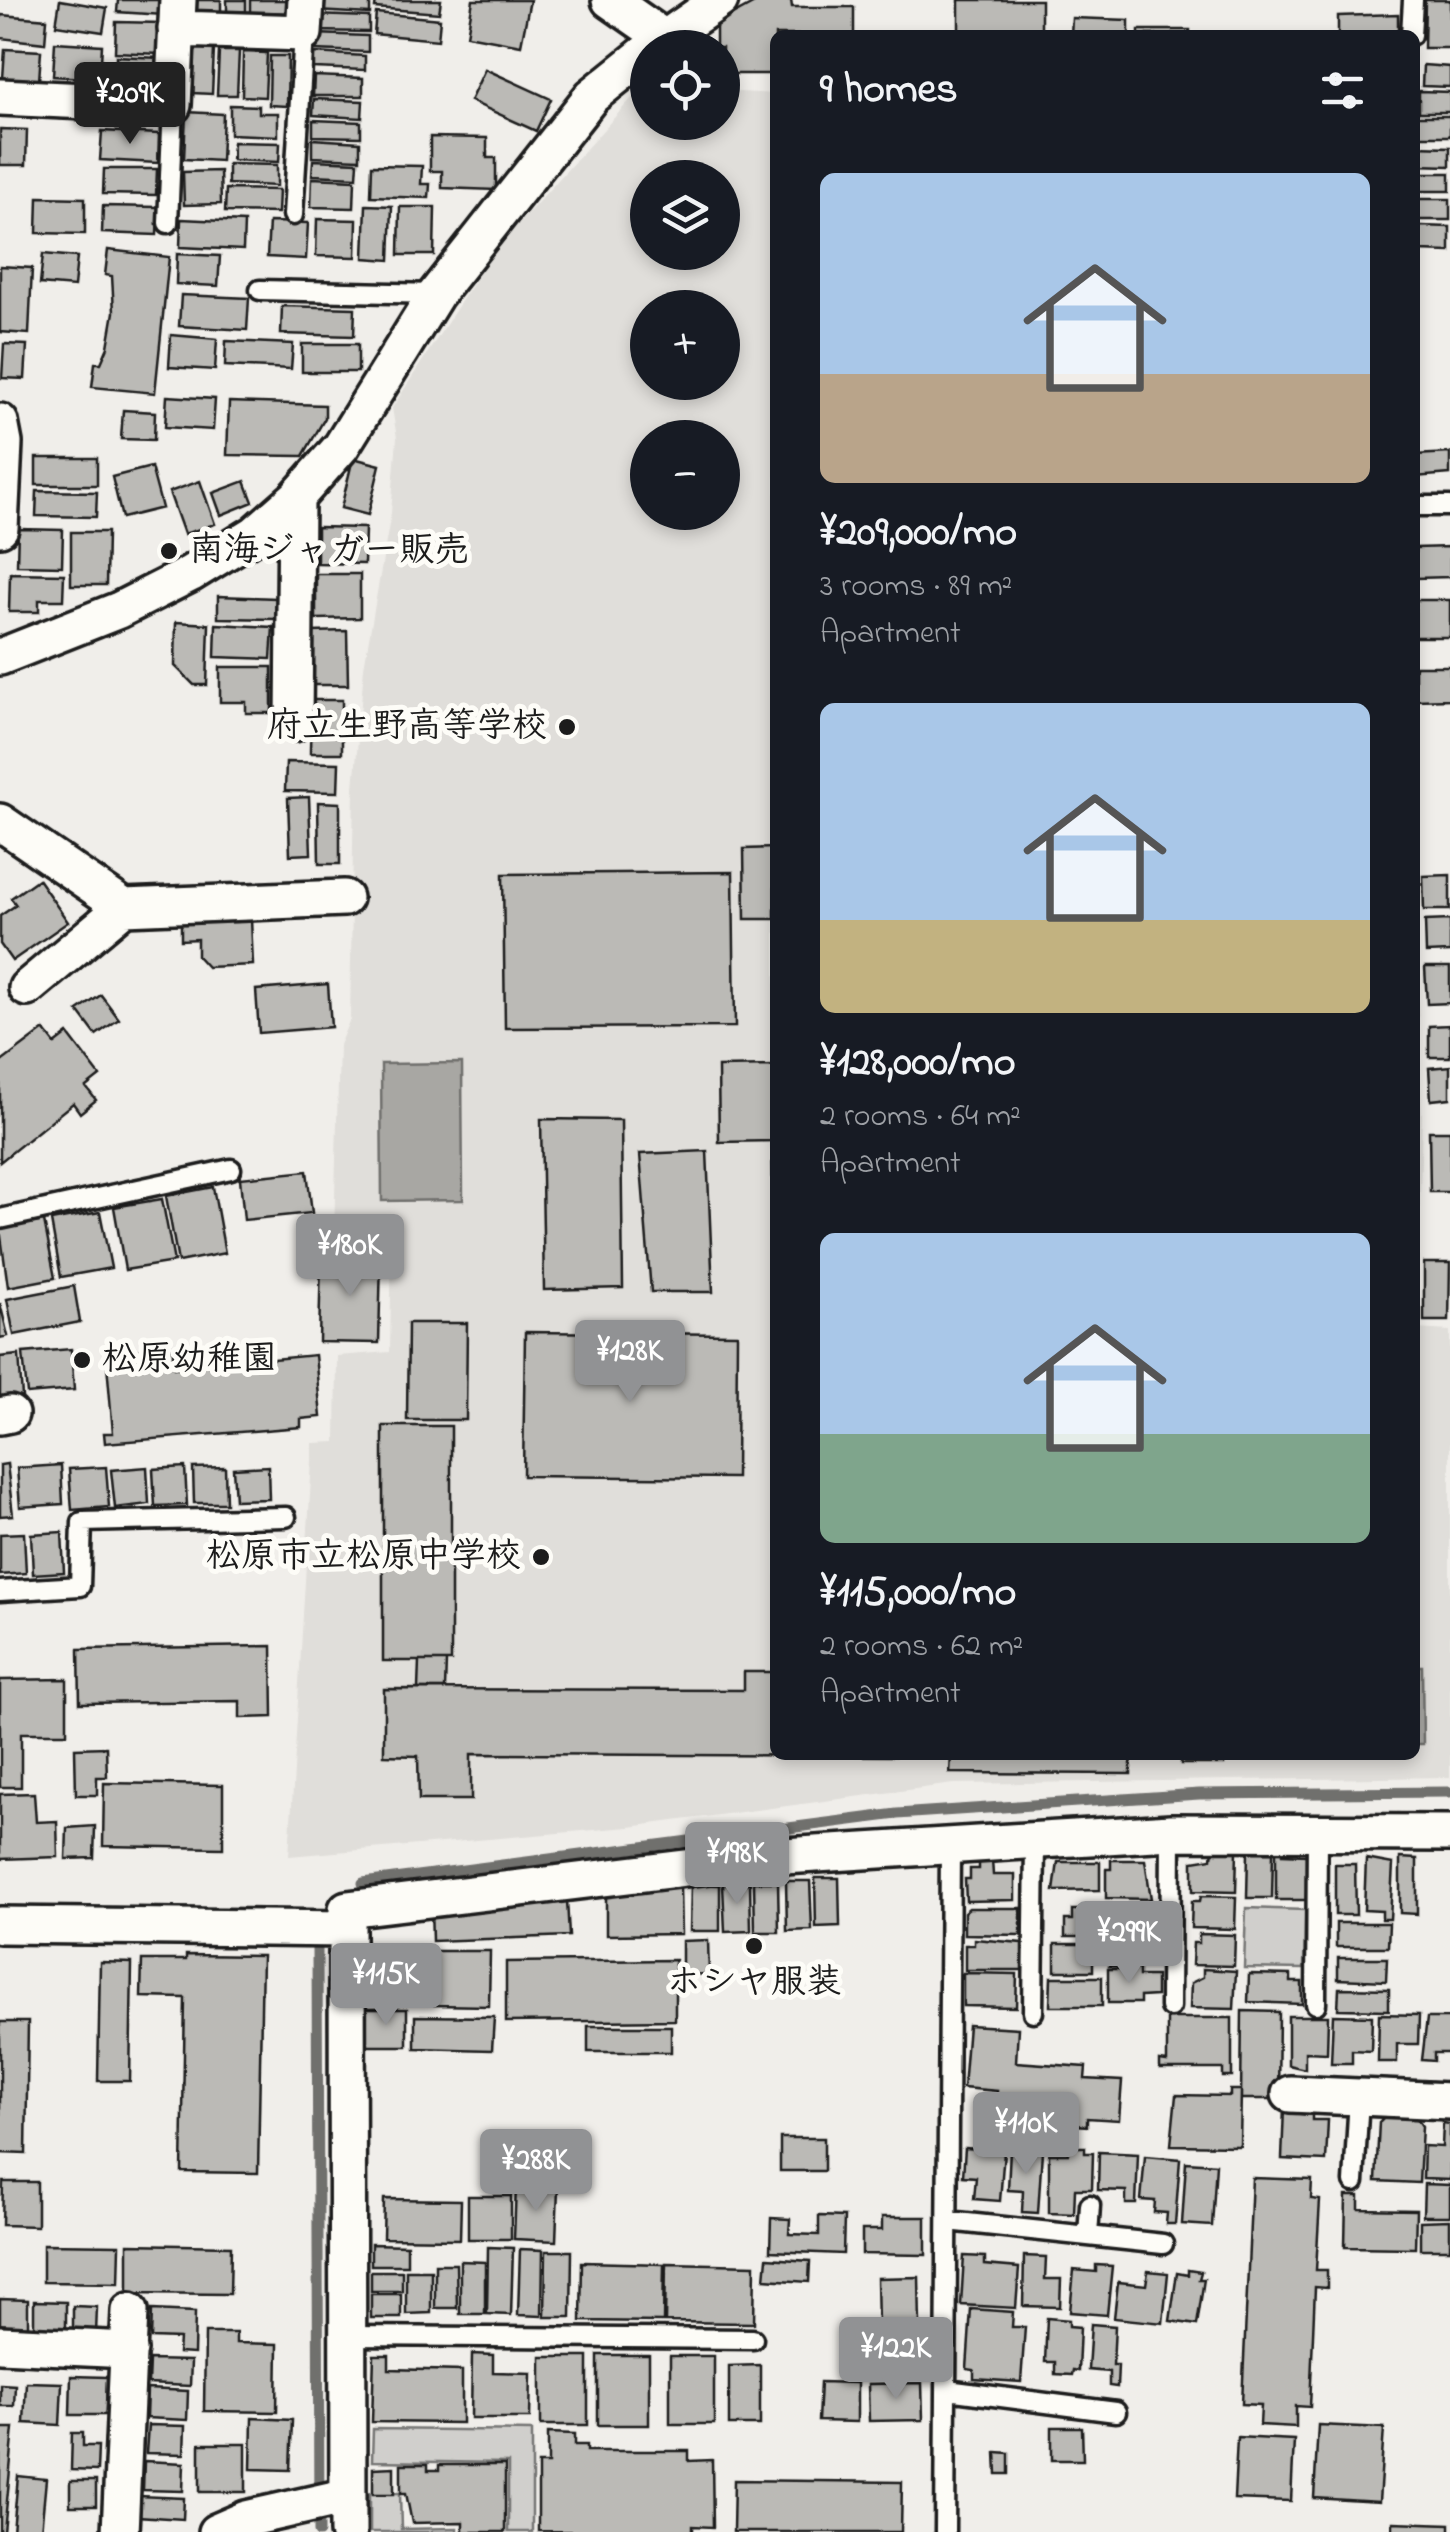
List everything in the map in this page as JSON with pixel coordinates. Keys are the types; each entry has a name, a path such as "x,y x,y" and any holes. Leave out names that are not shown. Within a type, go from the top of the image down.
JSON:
{"street":[{"path":"610,0 639,30"},
{"path":"676,30 720,0"},
{"path":"0,97 173,106 177,14 305,16"},
{"path":"0,657 118,610 190,574 256,534 296,498 341,447 436,294 592,96 630,65"},
{"path":"0,422 4,443 0,528"},
{"path":"294,724 296,498"},
{"path":"0,822 124,907 344,898"},
{"path":"26,988 124,907"},
{"path":"216,2532 333,2508 348,2336 346,1909 784,1856 950,1849 1172,1832 1450,1833"},
{"path":"0,1924 347,1929"},
{"path":"1290,2094 1450,2102"},
{"path":"120,2532 130,2311"},
{"path":"0,2344 128,2350"}],"lane":[{"path":"1411,30 1413,0"},
{"path":"293,215 305,16"},
{"path":"168,224 173,106"},
{"path":"260,290 436,294"},
{"path":"1420,506 1450,506"},
{"path":"0,1219 230,1170"},
{"path":"0,1591 80,1586 82,1522 286,1517"},
{"path":"1170,2007 1172,1832"},
{"path":"1316,2004 1317,1834"},
{"path":"1033,2012 1035,1842"},
{"path":"945,2532 950,1849"},
{"path":"1354,2182 1359,2098"},
{"path":"1088,2236 1090,2206"},
{"path":"948,2221 1163,2244"},
{"path":"348,2336 754,2339"},
{"path":"947,2390 1116,2412"}],"shaded area":[{"name":"府立生野高等学校","path":"740,92 770,94 770,1760 1420,1760 1420,1329 1450,1331 1450,1777 953,1784 629,1827 289,1856 313,1443 336,1442 337,1356 390,1352 392,1235 334,1234 339,1045 350,1019 354,788 364,667 391,513 397,438 392,408 493,252 630,100 630,140 740,140"},
{"name":"府立生野高等学校","path":"1420,1058 1422,1113 1420,1199"},
{"path":"462,1063 463,1200 382,1201 381,1064"},
{"path":"1422,1666 1423,1744 1420,1744"},
{"path":"1246,1908 1305,1910 1304,1969 1244,1968"},
{"path":"373,2429 532,2431 532,2532 508,2532 508,2463 372,2461"},
{"path":"370,2493 400,2493 401,2529 457,2528 457,2532 370,2532"}],"building":[{"path":"60,0 107,8 103,32 56,25"},
{"path":"118,0 164,0 164,15 117,12"},
{"path":"196,0 221,0 221,15 195,14"},
{"path":"227,0 246,0 246,14 227,14"},
{"path":"250,0 289,0 288,13 250,12"},
{"path":"316,0 370,0 370,14 316,11"},
{"path":"376,0 441,0 439,13 375,8"},
{"path":"473,0 530,0 521,45 467,35"},
{"path":"760,0 791,0 792,7 854,7 854,30 770,30 770,74 740,74 740,30 716,30 716,24"},
{"path":"959,0 1041,0 1041,30 959,30"},
{"path":"1425,0 1450,0 1450,48 1424,48"},
{"path":"376,13 440,19 438,40 374,34"},
{"path":"1398,14 1398,30 1338,30 1338,16"},
{"path":"1,15 47,19 45,43 0,38"},
{"path":"315,15 369,17 369,32 314,31"},
{"path":"1072,18 1129,20 1129,30 1071,30"},
{"path":"116,22 162,23 160,54 115,52"},
{"path":"315,34 368,36 368,52 314,50"},
{"path":"55,42 102,45 100,79 53,76"},
{"path":"195,48 214,49 212,94 193,93"},
{"path":"5,49 41,51 39,81 3,78"},
{"path":"219,51 239,51 237,95 217,95"},
{"path":"243,52 267,53 265,97 242,96"},
{"path":"314,53 365,56 365,70 314,68"},
{"path":"116,56 160,58 158,88 115,85"},
{"path":"270,56 288,56 287,106 269,105"},
{"path":"1423,65 1450,67 1450,87 1422,86"},
{"path":"485,69 551,99 536,131 470,101"},
{"path":"314,76 363,78 363,96 313,96"},
{"path":"1420,91 1450,92 1450,112 1420,112"},
{"path":"314,99 363,101 362,118 313,115"},
{"path":"230,105 259,106 259,113 278,113 278,136 230,134"},
{"path":"186,112 223,114 221,161 184,159"},
{"path":"1420,116 1450,116 1450,136 1420,136"},
{"path":"313,120 361,122 361,137 313,136"},
{"path":"0,129 27,130 26,165 0,165"},
{"path":"102,131 159,134 158,163 100,160"},
{"path":"430,137 487,138 487,158 496,158 496,190 442,188 442,171 430,171"},
{"path":"312,139 360,142 360,159 312,157"},
{"path":"233,142 280,143 279,162 232,160"},
{"path":"1420,146 1450,147 1450,166 1420,165"},
{"path":"313,160 358,162 357,177 312,175"},
{"path":"228,164 277,165 277,186 228,184"},
{"path":"372,165 422,166 421,184 430,184 429,198 371,196"},
{"path":"104,169 157,169 156,195 103,194"},
{"path":"220,171 221,204 184,205 183,172"},
{"path":"1420,173 1450,173 1450,191 1420,191"},
{"path":"312,178 355,180 354,208 311,207"},
{"path":"226,189 279,190 278,213 225,212"},
{"path":"38,197 85,198 85,234 37,233"},
{"path":"1420,199 1450,199 1450,220 1420,220"},
{"path":"366,205 392,206 390,260 364,258"},
{"path":"103,206 158,207 157,235 102,233"},
{"path":"400,207 435,207 434,255 399,255"},
{"path":"181,219 244,222 243,250 180,247"},
{"path":"317,219 357,220 356,257 316,256"},
{"path":"269,222 308,223 306,259 267,257"},
{"path":"1420,226 1450,227 1450,252 1420,251"},
{"path":"108,250 169,257 155,393 92,387 95,363 101,363 108,347 114,312 112,276 105,275"},
{"path":"43,254 77,257 74,287 40,284"},
{"path":"177,254 220,256 218,286 176,284"},
{"path":"0,266 32,268 29,334 0,332"},
{"path":"181,295 249,298 247,330 179,326"},
{"path":"282,306 355,308 354,336 281,334"},
{"path":"171,335 217,339 215,370 169,367"},
{"path":"226,341 293,344 291,369 225,366"},
{"path":"4,344 27,345 25,379 2,378"},
{"path":"302,344 358,344 358,372 302,372"},
{"path":"167,396 215,399 213,430 165,427"},
{"path":"229,402 325,405 325,418 303,456 227,455"},
{"path":"123,410 155,412 154,440 121,439"},
{"path":"1450,453 1450,474 1420,477 1420,455"},
{"path":"36,458 97,458 97,485 36,485"},
{"path":"353,458 380,465 368,515 341,508"},
{"path":"151,467 162,508 122,518 112,477"},
{"path":"200,481 215,524 184,534 169,492"},
{"path":"245,481 253,502 221,515 213,493"},
{"path":"37,491 97,492 96,517 36,516"},
{"path":"317,527 365,528 364,564 317,563"},
{"path":"18,529 63,530 62,566 17,565"},
{"path":"71,532 107,532 106,585 71,585"},
{"path":"1450,547 1450,577 1420,578 1420,548"},
{"path":"10,573 64,574 63,600 39,600 39,612 9,612"},
{"path":"316,574 360,574 360,618 316,619"},
{"path":"218,596 276,598 279,619 218,618"},
{"path":"1420,600 1450,600 1450,637 1420,637"},
{"path":"176,622 209,624 207,685 194,685 175,666"},
{"path":"216,624 273,627 271,659 215,657"},
{"path":"347,631 348,685 313,685 312,632"},
{"path":"1420,666 1450,666 1450,699 1420,700"},
{"path":"220,667 272,667 272,713 246,713 246,702 220,702"},
{"path":"311,700 342,700 342,753 310,753"},
{"path":"286,762 339,763 338,792 285,791"},
{"path":"309,797 311,854 290,855 288,798"},
{"path":"318,802 340,803 340,864 319,864"},
{"path":"770,848 770,919 745,919 744,849"},
{"path":"733,872 735,1027 505,1028 503,874"},
{"path":"1450,875 1450,910 1424,910 1423,876"},
{"path":"38,879 68,922 12,961 0,944 0,916 16,905 11,898"},
{"path":"251,919 253,965 207,967 197,956 197,939 181,940 181,921"},
{"path":"1450,920 1450,952 1426,953 1425,921"},
{"path":"1425,967 1450,967 1450,1003 1427,1004"},
{"path":"328,984 331,1027 259,1033 256,990"},
{"path":"101,995 119,1019 96,1035 78,1011"},
{"path":"1450,1025 1450,1057 1429,1057 1429,1026"},
{"path":"44,1030 55,1044 68,1034 100,1076 86,1087 96,1100 80,1113 73,1103 0,1162 0,1063"},
{"path":"770,1066 770,1141 719,1142 718,1067"},
{"path":"1450,1066 1450,1098 1431,1100 1429,1068"},
{"path":"541,1119 621,1120 623,1288 544,1290"},
{"path":"1429,1131 1450,1131 1450,1192 1430,1192"},
{"path":"707,1151 713,1292 651,1292 640,1154"},
{"path":"307,1171 312,1213 244,1220 240,1178"},
{"path":"213,1187 225,1253 178,1262 166,1196"},
{"path":"162,1199 174,1262 125,1270 114,1207"},
{"path":"100,1212 111,1268 61,1277 51,1221"},
{"path":"44,1221 55,1278 8,1287 0,1229"},
{"path":"321,1255 381,1256 379,1343 319,1342"},
{"path":"1424,1263 1450,1263 1449,1321 1424,1321"},
{"path":"74,1286 80,1322 14,1335 7,1299"},
{"path":"0,1303 8,1336 0,1338"},
{"path":"408,1323 467,1323 466,1420 407,1420"},
{"path":"525,1332 737,1334 736,1478 523,1476"},
{"path":"173,1347 174,1368 315,1355 321,1417 301,1419 301,1427 105,1443 104,1433 113,1433 106,1353"},
{"path":"71,1349 74,1390 27,1394 23,1353"},
{"path":"19,1355 22,1397 0,1398 0,1357"},
{"path":"383,1426 451,1426 451,1661 383,1661"},
{"path":"7,1464 13,1515 0,1516 0,1465"},
{"path":"61,1465 63,1504 20,1507 17,1468"},
{"path":"268,1466 269,1499 235,1500 233,1468"},
{"path":"106,1467 109,1507 72,1510 69,1469"},
{"path":"147,1467 149,1504 115,1508 111,1470"},
{"path":"185,1467 187,1505 155,1506 153,1469"},
{"path":"225,1467 226,1503 194,1503 193,1468"},
{"path":"62,1532 64,1572 33,1574 31,1534"},
{"path":"24,1533 26,1573 0,1575 0,1534"},
{"path":"272,1646 273,1717 240,1718 240,1701 80,1703 79,1649"},
{"path":"419,1661 446,1661 445,1689 418,1689"},
{"path":"744,1672 770,1672 770,1755 471,1754 471,1800 419,1800 418,1756 384,1755 384,1689 744,1690"},
{"path":"67,1679 67,1733 21,1733 21,1787 0,1787 0,1680"},
{"path":"106,1747 107,1777 97,1777 97,1795 76,1795 75,1748"},
{"path":"951,1760 1131,1760 1131,1774 950,1773"},
{"path":"1181,1760 1224,1760 1224,1764 1181,1764"},
{"path":"104,1783 223,1785 223,1848 103,1846"},
{"path":"34,1793 36,1822 57,1821 58,1857 0,1859 0,1794"},
{"path":"95,1826 94,1858 66,1859 67,1828"},
{"path":"1213,1848 1237,1849 1236,1892 1193,1891 1193,1861 1212,1858"},
{"path":"1276,1848 1283,1848 1283,1854 1307,1855 1306,1900 1276,1900"},
{"path":"1248,1852 1273,1852 1272,1898 1247,1898"},
{"path":"1400,1858 1417,1859 1417,1914 1400,1913"},
{"path":"1366,1859 1393,1864 1390,1919 1382,1919 1382,1911 1364,1910"},
{"path":"979,1860 992,1860 993,1875 1015,1875 1015,1900 966,1901 965,1879 970,1879 970,1869 979,1869"},
{"path":"1111,1860 1145,1860 1151,1899 1106,1898 1106,1869 1111,1869"},
{"path":"1058,1862 1100,1862 1100,1890 1054,1891"},
{"path":"1335,1864 1355,1864 1356,1915 1335,1915"},
{"path":"815,1878 839,1878 840,1926 816,1927"},
{"path":"786,1881 810,1881 812,1930 787,1931"},
{"path":"754,1882 778,1882 779,1932 755,1932"},
{"path":"750,1883 751,1931 725,1932 723,1884"},
{"path":"691,1884 720,1885 720,1931 690,1931"},
{"path":"680,1886 681,1934 606,1935 606,1887"},
{"path":"1201,1896 1236,1897 1235,1929 1191,1928 1192,1901 1200,1901"},
{"path":"567,1900 569,1936 432,1941 431,1905"},
{"path":"1109,1907 1153,1909 1152,1936 1108,1935"},
{"path":"969,1908 1021,1908 1021,1935 964,1934 964,1912"},
{"path":"1072,1910 1103,1910 1102,1937 1065,1937 1065,1920 1072,1920"},
{"path":"1336,1923 1389,1923 1388,1947 1336,1947"},
{"path":"1199,1934 1235,1935 1234,1966 1192,1965 1193,1943 1199,1943"},
{"path":"974,1939 1022,1943 1022,1970 965,1970 965,1945 974,1945"},
{"path":"708,1940 709,1974 682,1975 682,1941"},
{"path":"1110,1940 1149,1941 1149,1967 1109,1966"},
{"path":"1055,1944 1101,1944 1102,1958 1093,1958 1093,1971 1055,1971"},
{"path":"368,1949 415,1950 413,2003 366,2002"},
{"path":"434,1951 490,1951 489,2006 434,2005"},
{"path":"186,1955 262,1956 258,2173 182,2172 185,1998 141,1997 142,1960 186,1960"},
{"path":"1338,1958 1387,1958 1386,1981 1338,1979"},
{"path":"675,1960 675,2020 506,2022 506,1962"},
{"path":"100,1962 132,1963 130,2081 98,2081"},
{"path":"1108,1969 1139,1969 1139,1976 1156,1976 1156,1996 1140,1997 1140,2003 1108,2003"},
{"path":"1203,1969 1236,1971 1234,2009 1190,2008 1191,1983 1203,1977"},
{"path":"963,1973 1017,1974 1016,2007 963,2006"},
{"path":"1249,1974 1291,1975 1291,1982 1302,1982 1302,2004 1248,2002"},
{"path":"1051,1977 1102,1977 1102,2006 1050,2006"},
{"path":"1339,1988 1389,1989 1389,2010 1338,2009"},
{"path":"365,2009 407,2009 407,2046 365,2046"},
{"path":"1242,2011 1279,2012 1278,2099 1241,2099"},
{"path":"1379,2014 1419,2015 1418,2044 1397,2044 1397,2062 1378,2062"},
{"path":"1333,2015 1372,2016 1371,2051 1352,2050 1352,2063 1331,2063"},
{"path":"415,2016 494,2017 492,2050 415,2048"},
{"path":"1288,2016 1328,2016 1327,2053 1305,2052 1305,2069 1288,2065"},
{"path":"1167,2018 1232,2018 1232,2077 1223,2077 1223,2069 1160,2069 1160,2061 1167,2062"},
{"path":"1427,2018 1450,2018 1450,2053 1434,2053 1434,2061 1422,2060"},
{"path":"0,2022 28,2022 26,2154 0,2153"},
{"path":"968,2025 1018,2028 1016,2062 1086,2067 1085,2079 1122,2081 1119,2120 1087,2118 1087,2126 1060,2124 1061,2115 995,2109 997,2091 963,2088"},
{"path":"588,2026 671,2026 671,2052 588,2052"},
{"path":"1230,2090 1241,2090 1240,2146 1171,2145 1176,2095 1230,2096"},
{"path":"1284,2108 1302,2108 1301,2114 1312,2115 1312,2120 1328,2120 1326,2161 1282,2159"},
{"path":"1385,2116 1416,2117 1422,2126 1419,2183 1376,2181 1379,2122"},
{"path":"1443,2123 1450,2124 1450,2180 1423,2179 1424,2146 1442,2147"},
{"path":"780,2138 824,2138 824,2171 780,2171"},
{"path":"1068,2147 1085,2147 1085,2153 1093,2153 1092,2189 1075,2189 1074,2214 1049,2213 1049,2154 1068,2154"},
{"path":"965,2148 1004,2151 1000,2201 974,2199 976,2177 963,2176"},
{"path":"1010,2149 1042,2151 1038,2213 1022,2212 1023,2191 1008,2190"},
{"path":"1099,2152 1138,2154 1136,2204 1126,2204 1126,2191 1098,2190"},
{"path":"1145,2156 1180,2159 1175,2224 1166,2224 1167,2213 1154,2212 1155,2201 1141,2200"},
{"path":"1186,2162 1216,2164 1212,2226 1182,2224"},
{"path":"1252,2178 1312,2180 1311,2199 1320,2200 1316,2270 1327,2270 1327,2288 1315,2287 1310,2407 1296,2406 1296,2427 1260,2425 1261,2405 1242,2404"},
{"path":"3,2182 37,2182 37,2226 2,2225"},
{"path":"1424,2184 1450,2185 1450,2216 1423,2216"},
{"path":"516,2186 558,2188 556,2241 514,2239"},
{"path":"468,2196 511,2196 511,2239 468,2239"},
{"path":"1346,2196 1359,2196 1359,2209 1416,2210 1415,2248 1345,2247"},
{"path":"384,2199 461,2200 460,2239 383,2238"},
{"path":"819,2216 844,2217 843,2254 770,2251 771,2218 790,2219 789,2234 819,2235"},
{"path":"882,2217 926,2217 926,2255 862,2254 862,2230 882,2230"},
{"path":"1450,2220 1450,2249 1420,2249 1420,2221"},
{"path":"43,2244 120,2245 119,2283 43,2282"},
{"path":"128,2244 231,2246 230,2294 128,2293"},
{"path":"371,2244 407,2245 407,2265 371,2265"},
{"path":"488,2247 513,2248 511,2315 487,2314"},
{"path":"520,2249 543,2250 542,2316 518,2315"},
{"path":"546,2251 572,2251 571,2317 545,2317"},
{"path":"964,2256 985,2257 985,2265 1019,2268 1016,2308 961,2305"},
{"path":"1024,2256 1046,2257 1045,2279 1061,2279 1060,2307 1023,2306"},
{"path":"767,2258 810,2261 809,2282 765,2279"},
{"path":"460,2261 485,2262 485,2314 460,2314"},
{"path":"582,2262 664,2264 663,2322 581,2321"},
{"path":"666,2263 755,2265 754,2323 665,2322"},
{"path":"435,2264 456,2264 457,2308 435,2308"},
{"path":"1096,2265 1112,2266 1107,2315 1070,2312 1074,2270 1096,2272"},
{"path":"406,2270 431,2270 431,2313 406,2314"},
{"path":"1188,2270 1201,2272 1199,2279 1204,2279 1197,2325 1170,2321 1177,2273 1188,2275"},
{"path":"371,2271 402,2271 402,2291 371,2291"},
{"path":"1148,2271 1168,2273 1163,2323 1114,2318 1118,2282 1146,2285"},
{"path":"919,2277 920,2325 878,2326 877,2278"},
{"path":"371,2294 401,2294 401,2318 371,2318"},
{"path":"0,2299 28,2300 28,2327 0,2326"},
{"path":"34,2301 66,2302 66,2331 34,2331"},
{"path":"73,2306 97,2307 96,2334 73,2334"},
{"path":"971,2309 1013,2312 1012,2327 1025,2327 1021,2382 974,2379 974,2370 967,2369"},
{"path":"152,2310 195,2312 194,2354 178,2353 179,2339 151,2338"},
{"path":"1047,2318 1069,2320 1069,2326 1080,2327 1078,2371 1073,2370 1072,2375 1055,2374 1055,2362 1045,2362"},
{"path":"1091,2324 1115,2326 1113,2365 1118,2365 1117,2387 1109,2386 1109,2372 1088,2370"},
{"path":"205,2333 236,2333 236,2343 278,2344 277,2412 204,2411"},
{"path":"472,2354 493,2355 493,2372 531,2373 530,2418 471,2418"},
{"path":"374,2355 389,2355 389,2369 462,2371 462,2423 372,2422"},
{"path":"598,2355 649,2355 649,2425 598,2425"},
{"path":"670,2356 714,2356 714,2424 670,2424"},
{"path":"541,2357 588,2357 588,2425 541,2425"},
{"path":"149,2360 191,2361 190,2386 148,2384"},
{"path":"760,2365 760,2425 729,2425 729,2366"},
{"path":"71,2376 107,2377 106,2415 70,2415"},
{"path":"26,2382 62,2383 60,2425 24,2423"},
{"path":"820,2382 857,2383 857,2422 818,2421"},
{"path":"922,2383 923,2420 869,2421 868,2384"},
{"path":"0,2384 15,2385 14,2406 0,2406"},
{"path":"147,2389 188,2391 187,2420 146,2418"},
{"path":"252,2418 292,2420 290,2470 251,2469"},
{"path":"148,2425 185,2426 184,2454 146,2453"},
{"path":"1318,2425 1384,2428 1379,2502 1314,2498"},
{"path":"1052,2427 1082,2427 1083,2460 1052,2460"},
{"path":"0,2428 14,2428 4,2532 0,2532"},
{"path":"72,2433 83,2433 83,2446 98,2446 97,2471 71,2470"},
{"path":"548,2433 575,2434 575,2445 587,2445 587,2451 689,2451 689,2461 712,2460 713,2527 693,2526 693,2532 538,2531 538,2464 548,2464"},
{"path":"1237,2437 1294,2440 1291,2501 1234,2499"},
{"path":"200,2444 246,2444 246,2492 200,2492"},
{"path":"996,2452 1009,2453 1009,2474 997,2474"},
{"path":"144,2461 184,2463 183,2491 143,2490"},
{"path":"401,2464 428,2464 428,2470 439,2470 439,2465 505,2465 505,2532 463,2532 463,2522 412,2523 406,2493 401,2493"},
{"path":"394,2467 394,2494 373,2494 373,2468"},
{"path":"18,2476 46,2479 41,2532 13,2532"},
{"path":"734,2480 902,2482 901,2532 733,2532"},
{"path":"70,2481 96,2481 96,2506 70,2506"},
{"path":"138,2496 184,2498 183,2519 137,2516"},
{"path":"1393,2522 1450,2524 1450,2532 1393,2532"}],"waterway":[{"path":"363,1883 897,1814 1199,1794 1450,1792"},
{"path":"317,1946 319,2532"}],"place":[{"name":"南海ジャガー販売","path":"169,551"},
{"name":"府立生野高等学校","path":"567,727"},
{"name":"松原幼稚園","path":"82,1360"},
{"name":"松原市立松原中学校","path":"541,1557"},
{"name":"ホシヤ服装","path":"754,1946"}]}
